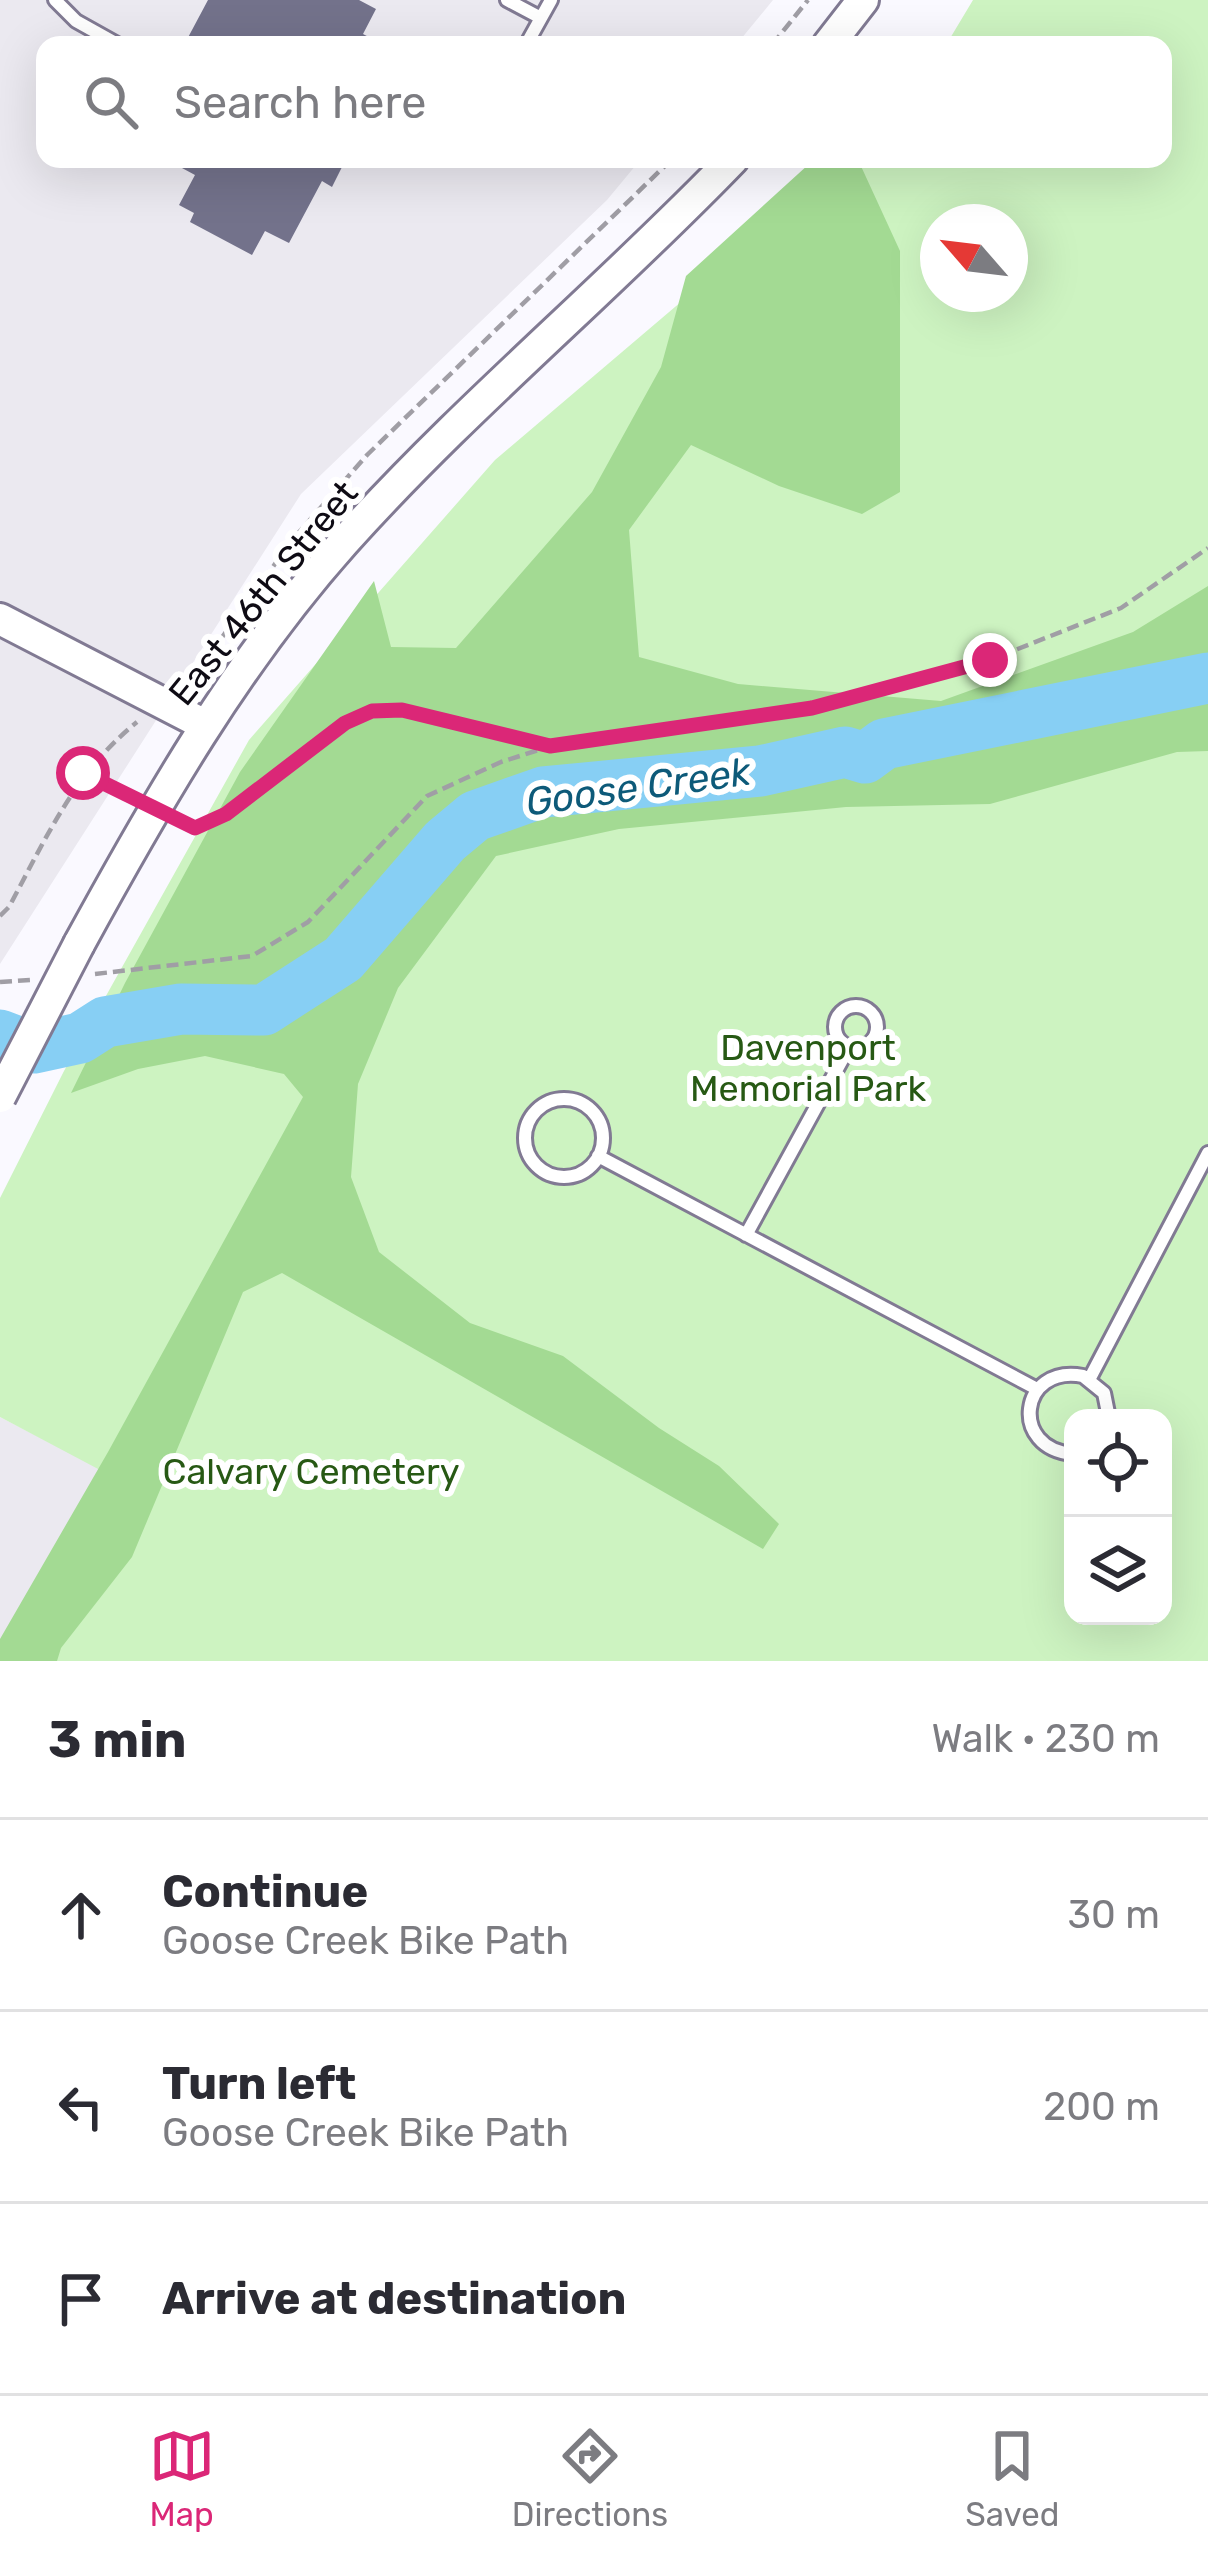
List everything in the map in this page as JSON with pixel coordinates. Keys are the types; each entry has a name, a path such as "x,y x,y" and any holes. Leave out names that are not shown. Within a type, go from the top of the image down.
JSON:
{"street":[{"path":"835,36 863,0"},
{"name":"East 46th Street","path":"0,1097 154,809 205,725 344,542 493,390 650,246 724,168"},
{"path":"0,619 205,725"}],"lane":[{"path":"55,0 76,21 103,36"},
{"path":"506,0 541,18"},
{"path":"531,36 551,0"},
{"path":"746,1235 849,1047"},
{"path":"555,1100 577,1101 601,1125 598,1156 590,1168 571,1177 545,1173 526,1152 528,1120 539,1107 555,1100"},
{"path":"1090,1378 1208,1153"},
{"path":"598,1156 1037,1389"},
{"path":"1064,1453 1040,1442 1032,1428 1029,1409 1037,1389 1053,1376 1069,1373 1090,1378 1104,1394 1107,1409"}],"path":[{"path":"779,36 808,0"},
{"path":"0,916 83,773 106,747 190,682 293,539 367,455 663,168"},
{"path":"94,974 252,956 308,922 427,796 501,762 550,746 812,708 990,660 1121,608 1208,548"},
{"path":"83,773 182,824 205,826 280,776 345,723 372,711 402,710 550,746"},
{"path":"0,982 47,978"}],"shaded area":[{"path":"0,0 773,0 743,36 36,36 36,168 634,168 607,200 301,494 0,964"},
{"path":"0,1417 118,1478 0,1661"}],"green space":[{"name":"Davenport Memorial Park","path":"973,0 1208,0 1208,1661 25,1661 117,1479 0,1417 0,1198 64,1071 249,740 495,460 838,168 1172,168 1172,36 951,36"},
{"path":"805,168 862,168 900,251 900,492 862,514 779,486 691,445 629,530 639,657 738,684 941,701 1133,632 1208,586 1208,751 1177,752 990,804 846,807 619,829 496,856 398,988 358,1084 351,1177 379,1252 470,1323 563,1356 719,1466 779,1524 763,1549 282,1273 243,1292 132,1557 61,1648 57,1661 0,1661 0,1639 303,1097 284,1074 205,1056 138,1069 71,1093 125,983 240,772 374,581 391,647 456,648 592,492 661,367 686,276"}],"building":[{"path":"208,0 359,0 376,9 363,34 367,36 189,36"},
{"path":"182,168 342,168 332,187 322,181 289,243 265,231 252,255 190,222 194,213 179,205 195,175"}],"waterway":[{"name":"Goose Creek","path":"0,1035 34,1048 80,1038 105,1022 181,1009 264,1010 343,959 445,841 475,816 543,792 760,771 845,752 865,758 884,744 1208,678"}],"route":[{"path":"83,773 195,828 226,814 345,723 372,711 402,710 550,746 812,708 990,660"}],"park label":[{"name":"Calvary Cemetery","path":"311,1471"}]}
